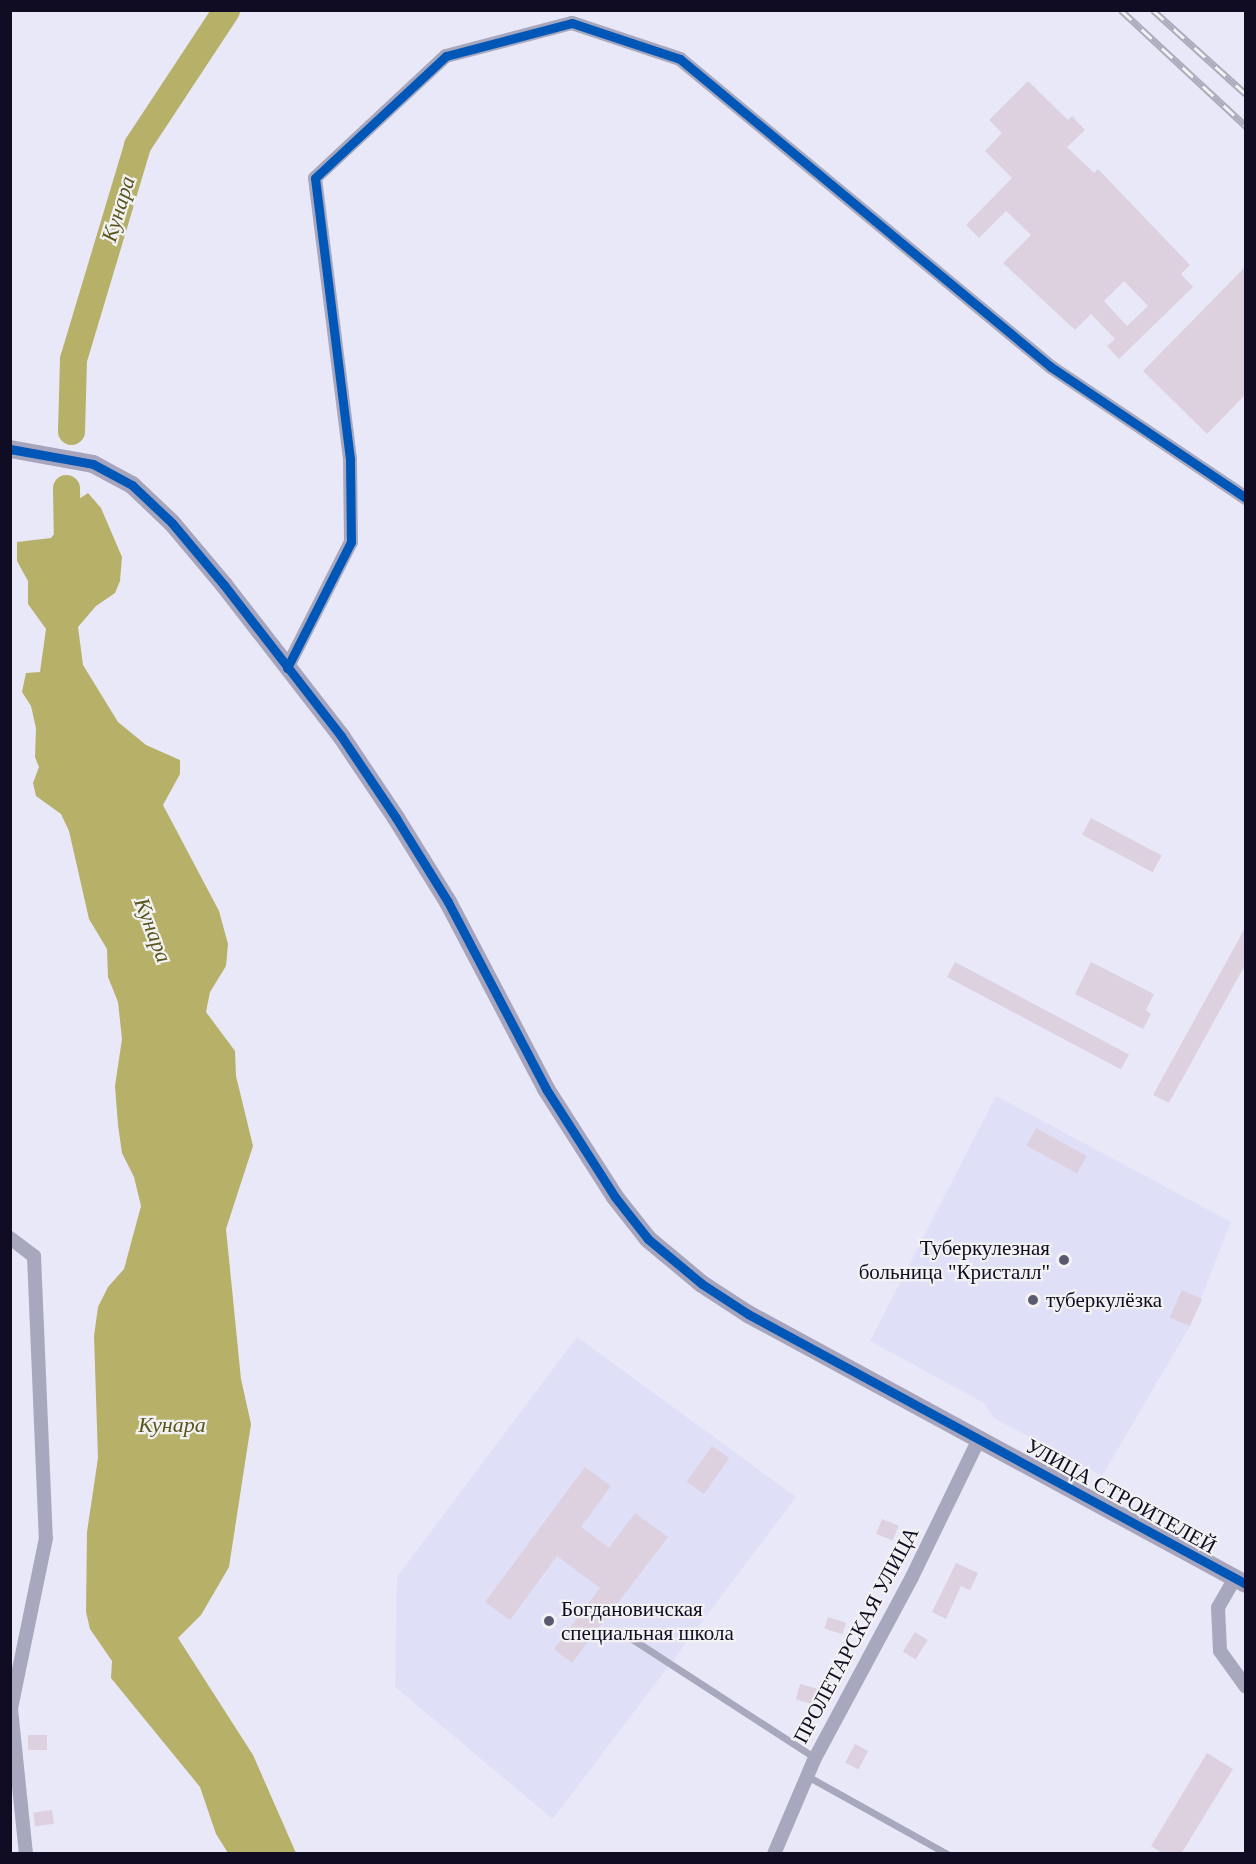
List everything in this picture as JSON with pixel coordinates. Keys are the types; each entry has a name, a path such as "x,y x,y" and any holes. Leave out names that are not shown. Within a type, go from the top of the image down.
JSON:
{"street":[{"path":"287,668 351,542 350,459 315,178 446,56 572,23 680,59 1052,367 1245,498"},
{"name":"УЛИЦА СТРОИТЕЛЕЙ","path":"10,449 93,464 132,485 172,523 340,736 396,818 448,902 546,1089 615,1197 648,1239 702,1284 748,1314 1240,1581"},
{"path":"10,1238 34,1256 46,1538 11,1709 26,1854"},
{"name":"ПРОЛЕТАРСКАЯ УЛИЦА","path":"774,1854 815,1758 912,1577 979,1439"},
{"path":"1240,1581 1218,1608 1220,1651 1245,1687"}],"lane":[{"path":"629,1636 815,1758"},
{"path":"807,1776 947,1854"}],"shaded area":[{"name":"Туберкулезная больница \"Кристалл\"","path":"996,1096 1231,1222 1190,1326 1102,1476 994,1418 984,1403 870,1341"},
{"name":"Богдановичская специальная школа","path":"577,1337 796,1497 553,1819 395,1687 397,1577"}],"water":[{"name":"Кунара","path":"88,493 101,508 122,557 120,581 115,593 96,606 78,627 83,665 118,722 146,745 180,760 180,774 163,805 219,911 228,944 226,966 210,992 206,1012 235,1051 236,1076 253,1146 226,1229 241,1379 251,1424 229,1567 201,1615 178,1638 253,1755 296,1853 228,1853 216,1834 200,1787 111,1678 112,1661 90,1629 86,1612 87,1532 98,1458 94,1336 98,1307 108,1287 124,1269 141,1206 134,1177 122,1153 118,1125 115,1086 122,1039 118,1002 108,977 107,949 89,919 69,831 61,814 36,796 33,783 39,767 35,757 36,728 31,706 22,692 26,673 40,672 46,629 28,604 28,581 17,561 17,542 51,538 60,526 64,509"}],"building":[{"path":"1028,81 1068,120 1072,116 1085,130 1067,147 1094,173 1098,169 1190,265 1181,274 1193,287 1119,359 1107,346 1115,339 1091,314 1075,330 1003,263 1031,235 1006,211 979,238 966,225 1012,178 985,151 1002,133 989,120","holes":["1124,281 1148,306 1127,326 1104,301"]},
{"path":"1245,267 1245,395 1207,434 1143,371"},
{"path":"1091,818 1162,856 1153,872 1082,835"},
{"path":"1245,928 1245,965 1169,1103 1153,1095"},
{"path":"955,962 1129,1054 1121,1069 947,977"},
{"path":"1091,962 1154,994 1146,1010 1151,1014 1143,1029 1075,994"},
{"path":"1036,1128 1087,1156 1077,1174 1026,1145"},
{"path":"1182,1290 1202,1299 1190,1326 1170,1317"},
{"path":"712,1446 729,1458 704,1494 687,1482"},
{"path":"585,1467 611,1486 581,1527 609,1548 635,1513 668,1537 572,1663 554,1649 600,1588 557,1556 510,1620 485,1602"},
{"path":"882,1519 899,1526 893,1541 876,1534"},
{"path":"956,1563 978,1573 970,1590 961,1586 946,1619 932,1612"},
{"path":"828,1617 846,1623 842,1634 824,1628"},
{"path":"915,1632 928,1640 916,1659 903,1652"},
{"path":"800,1684 819,1689 815,1705 796,1699"},
{"path":"28,1735 47,1735 47,1750 28,1750"},
{"path":"855,1744 868,1751 858,1770 845,1763"},
{"path":"1207,1753 1233,1769 1181,1854 1164,1854 1151,1846"},
{"path":"52,1810 54,1824 35,1827 33,1813"}],"waterway":[{"name":"Кунара","path":"71,431 73,359 137,145 226,10"},
{"name":"Кунара","path":"66,488 67,544"}],"railway":[{"path":"1121,10 1246,126"},
{"path":"1153,10 1246,94"}],"cycle path":[{"path":"287,668 351,542 350,459 315,178 446,56 572,23 680,59 1051,367 1246,498"},
{"path":"10,449 93,464 132,485 172,523 224,585 341,736 396,818 448,902 546,1089 615,1197 648,1239 702,1284 748,1314 1246,1584"}],"place":[{"name":"Туберкулезная больница \"Кристалл\"","path":"1064,1260"},
{"name":"туберкулёзка","path":"1033,1300"},
{"name":"Богдановичская специальная школа","path":"549,1621"}]}
